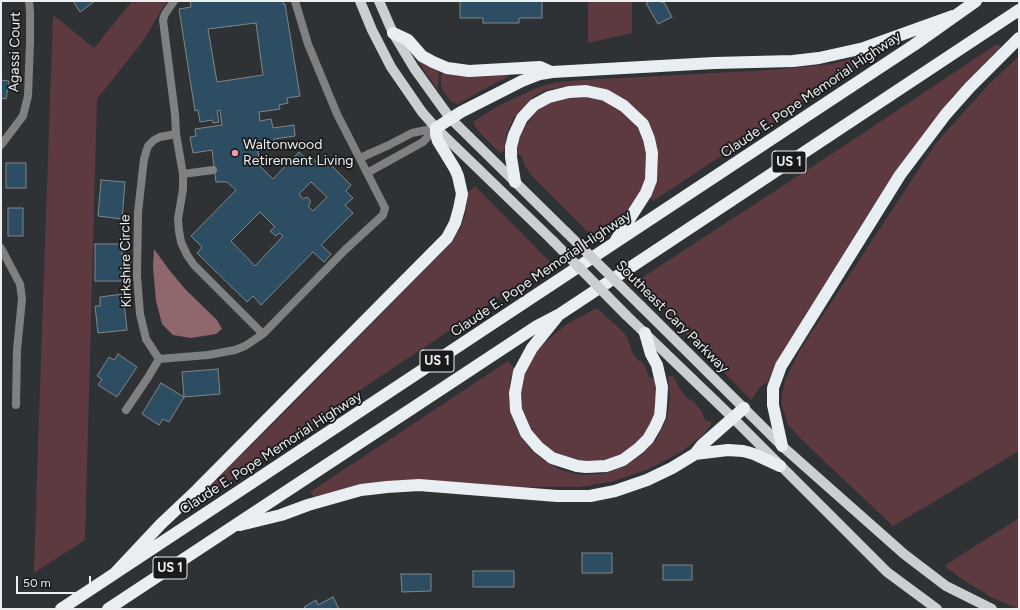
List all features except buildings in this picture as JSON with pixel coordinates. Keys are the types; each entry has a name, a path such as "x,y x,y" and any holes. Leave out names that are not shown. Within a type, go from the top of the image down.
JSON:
{"highway":[{"name":"Claude E. Pope Memorial Highway","path":"61,609 914,45 976,1"},
{"name":"US 1","path":"108,609 536,326 560,314 1019,10"},
{"path":"115,573 160,524 197,490 446,238 455,223 460,209 462,194 455,169 438,141 436,134 436,128 450,118 522,81 552,72 714,63 786,61 819,58 864,48 953,16"},
{"path":"393,33 408,40 422,56 447,68 469,71 540,67 552,72"},
{"path":"782,446 773,405 773,388 781,366 900,174 933,130 965,92 1019,38"},
{"path":"515,182 511,157 511,147 514,134 522,118 534,105 549,97 569,92 586,91 605,95 624,106 643,124 650,146 652,167 651,180 646,193 613,245"},
{"path":"560,314 532,348 524,361 516,384 515,401 519,418 526,433 532,441 552,458 572,465 595,467 606,466 623,460 648,439 655,427 660,410 662,386 657,365 651,354 645,333"},
{"path":"232,528 281,515 339,495 361,490 387,487 419,485 550,496 590,496 615,491 647,480 672,468 695,454 702,445 744,408"},
{"path":"695,454 728,450 743,451 754,454 780,466"}],"main road":[{"name":"Southeast Cary Parkway","path":"360,1 372,30 391,67 419,107 436,128 733,418 887,572 937,609"},
{"name":"Southeast Cary Parkway","path":"379,1 393,33 414,68 450,118 782,446 904,554 946,586 992,609"}],"street":[{"name":"Agassi Court","path":"1,145 23,116 27,100 30,42 30,11 28,1"},
{"path":"174,1 165,14 163,20 175,114 176,134 183,174 183,189 178,219 181,242 194,265 263,334"},
{"path":"126,410 159,359 208,355 235,350 245,346 263,334 345,250 383,215 385,208 337,114 306,38 295,1"},
{"path":"360,158 412,133 436,128"},
{"path":"367,173 423,142 436,128"},
{"name":"Kirkshire Circle","path":"159,359 146,339 140,314 137,276 138,212 144,159 148,146 160,137 176,134"},
{"path":"183,174 213,170"},
{"path":"1,248 20,284 22,299 17,350 16,405"}],"shaded area":[{"path":"132,1 167,1 143,41 97,99 85,540 34,573 53,15 94,48"},
{"path":"588,1 632,1 632,33 588,43"},
{"path":"997,44 1002,48 951,98 897,170 807,313 767,383 762,385 751,400 687,335 674,319 637,281"},
{"path":"867,54 870,58 653,201 649,197 653,193 657,178 658,165 656,146 639,112 623,98 602,89 583,85 571,85 546,90 533,97 514,117 507,133 504,151 500,153 474,125 474,121 500,105 539,87 559,82 771,70 832,64"},
{"path":"1019,56 1019,451 893,526 788,425 781,402 785,380 800,350 936,143 989,84"},
{"path":"419,60 437,70 439,74 438,88 441,93 418,61"},
{"path":"444,72 460,76 507,74 509,76 457,104 452,102 442,90 441,74"},
{"path":"590,96 606,101 621,110 633,121 640,133 646,151 647,166 644,185 635,202 617,222 591,235 531,175 525,166 521,155 517,155 518,143 521,134 534,113 546,104 560,98"},
{"path":"475,186 551,263 360,390 257,463 204,498 201,494 281,416 448,246 461,227 466,212 468,192"},
{"path":"154,249 186,290 217,320 222,329 216,334 191,338 173,335 162,324 156,301 153,267"},
{"path":"597,308 627,337 633,354 644,364 649,377 656,379 656,410 650,426 642,438 622,455 610,460 581,462 555,454 534,436 523,413 520,398 525,371 535,352 567,324"},
{"path":"508,361 515,369 510,379 509,402 515,426 530,449 543,460 561,470 581,475 601,474 624,467 641,455 656,440 667,418 670,398 668,376 673,376 687,398 695,403 702,412 705,420 711,422 710,426 703,435 681,452 649,469 611,482 581,487 512,487 415,480 379,482 350,487 314,497 310,492"},
{"path":"1019,518 1018,609 991,597 944,566"}],"place":[{"name":"Waltonwood Retirement Living","path":"235,153"}]}
